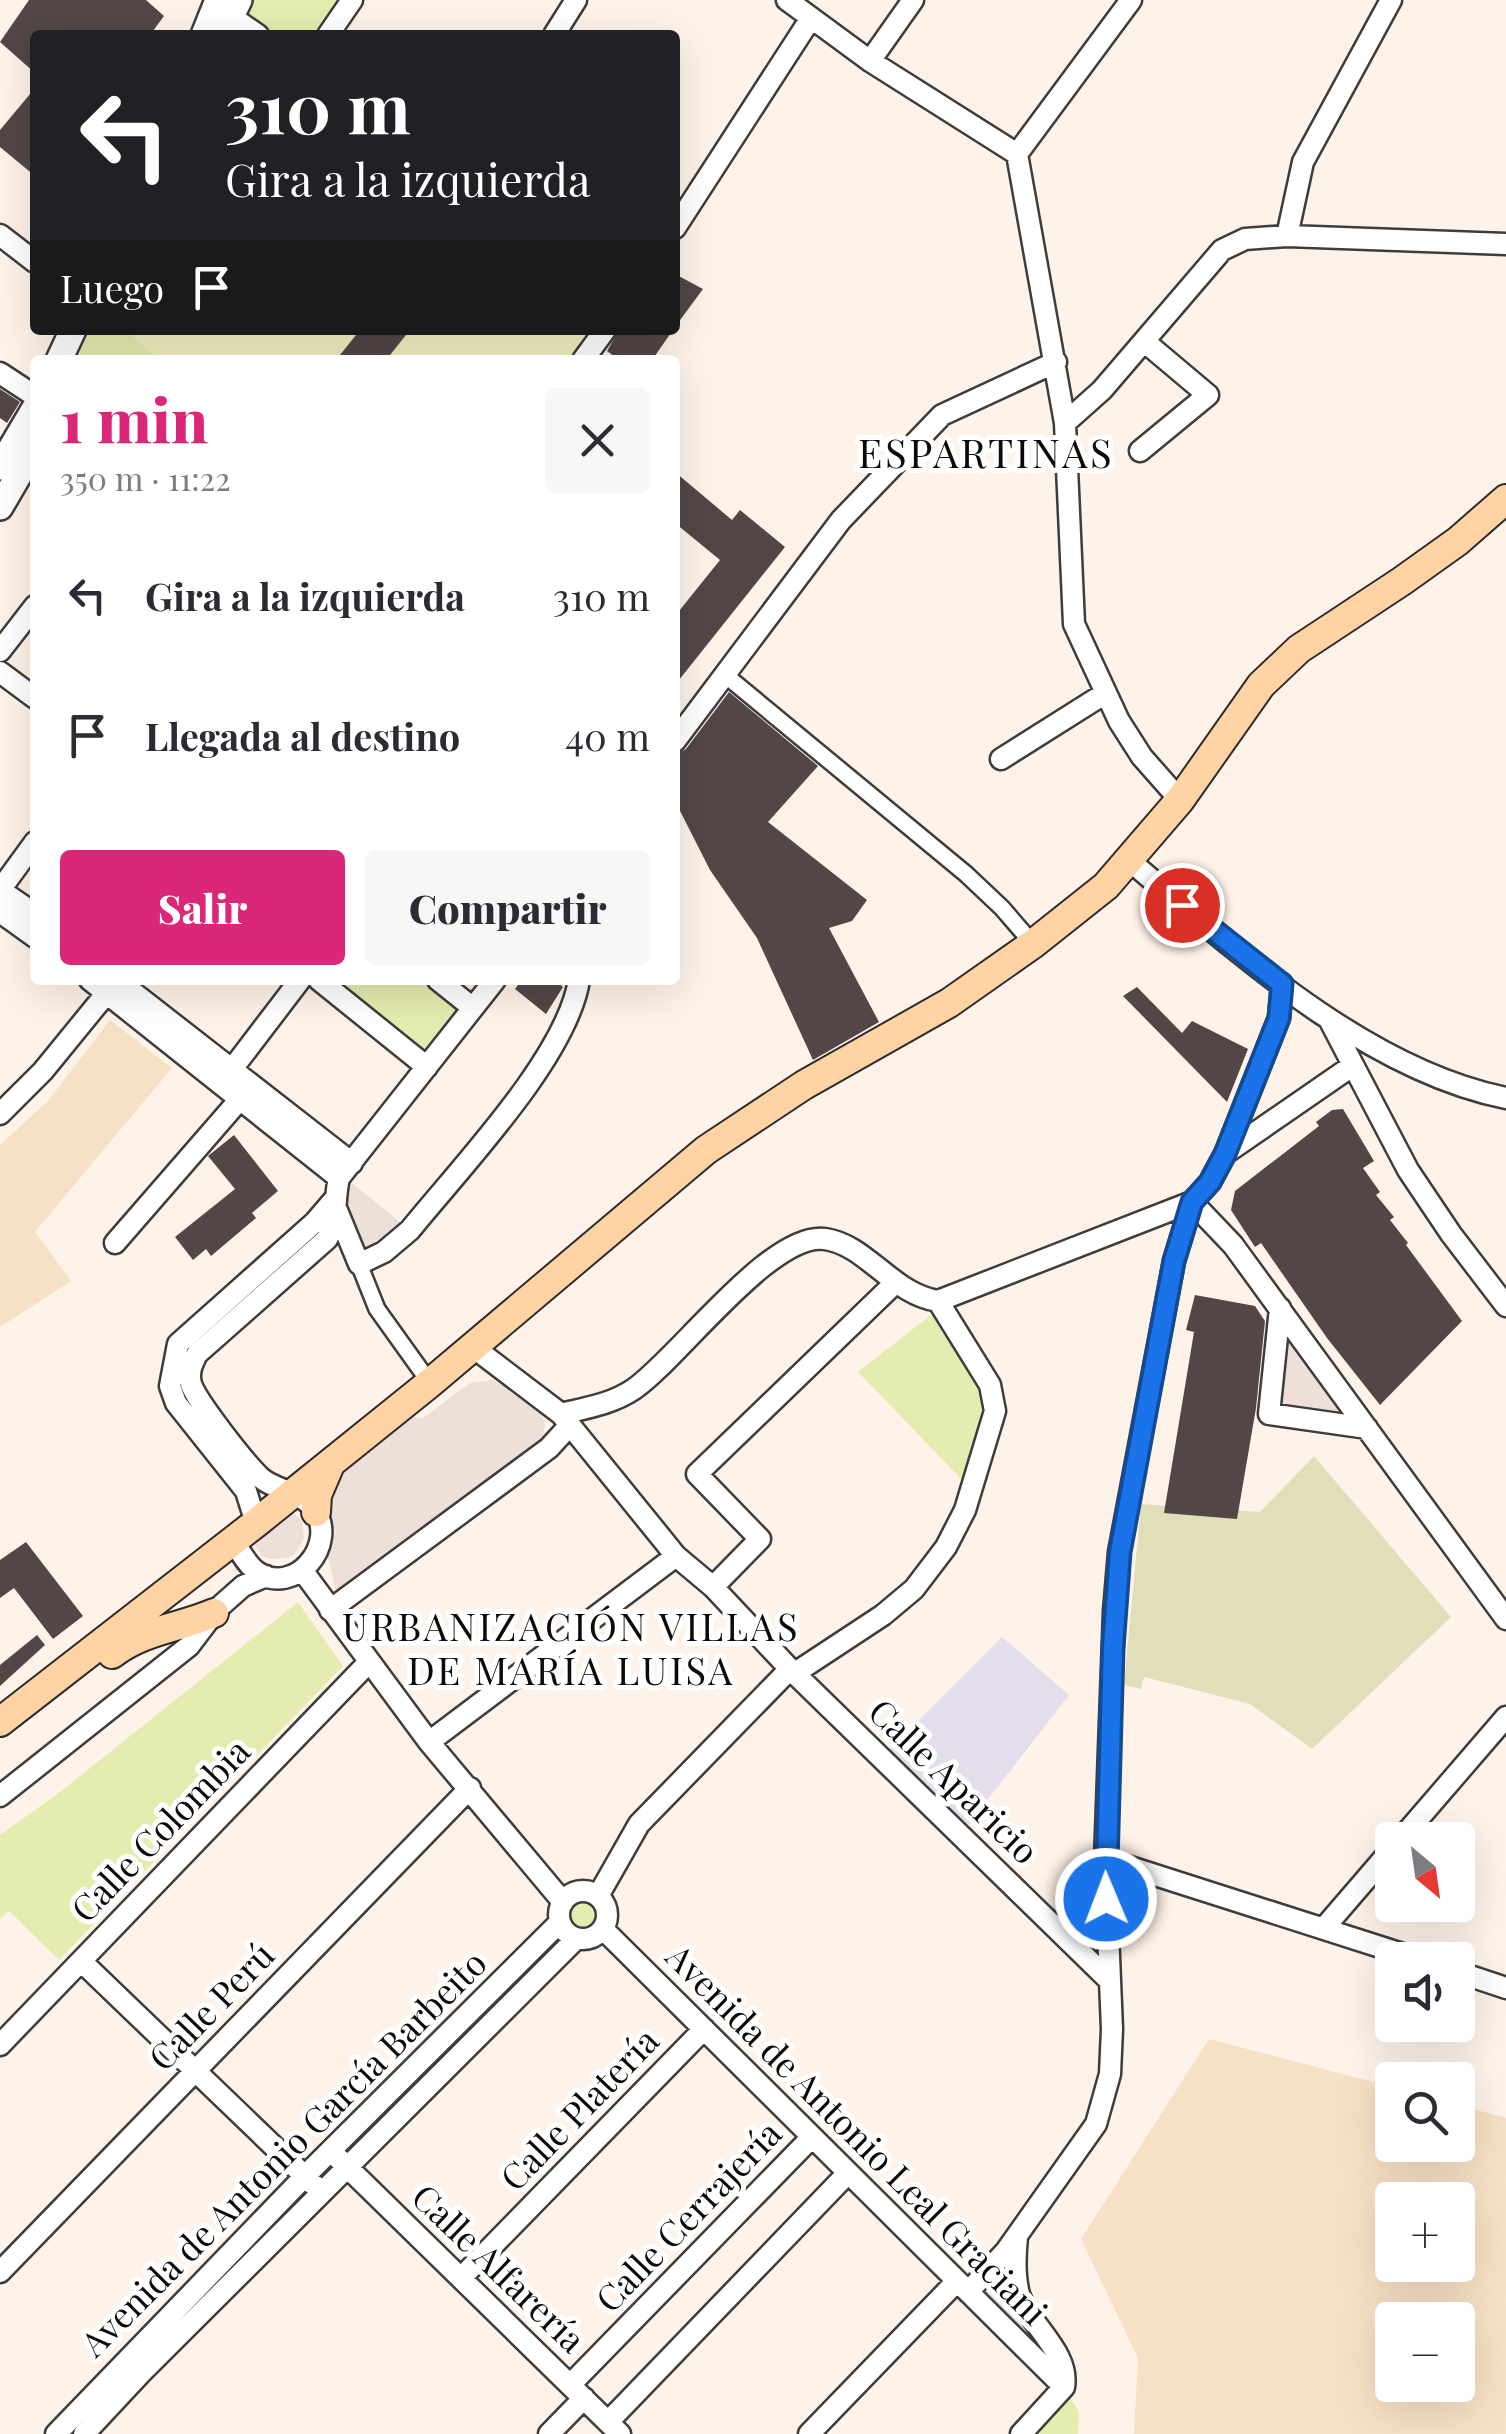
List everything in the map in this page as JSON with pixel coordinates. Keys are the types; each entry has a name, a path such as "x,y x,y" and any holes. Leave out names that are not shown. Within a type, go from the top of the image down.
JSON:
{"main road":[{"path":"0,1722 430,1383 706,1150 804,1085 949,1003 1106,886 1180,800 1261,685 1299,649 1402,582 1458,541 1506,498"},
{"path":"316,1512 316,1495 333,1460"},
{"path":"0,1740 128,1642 214,1613"}],"street":[{"path":"331,30 352,0"},
{"path":"557,30 576,0"},
{"path":"786,0 815,14 870,60 1017,154 1065,423 1074,624 1104,694 1142,757 1180,800"},
{"path":"870,60 913,0"},
{"path":"1017,154 1131,0"},
{"path":"1287,236 1303,162 1391,0"},
{"path":"208,30 225,11 251,30"},
{"path":"680,220 815,14"},
{"path":"0,235 30,258"},
{"path":"1065,423 1102,390 1222,250 1245,239 1287,236 1506,244"},
{"path":"1140,451 1208,395 1145,342"},
{"path":"680,734 841,520 942,416 1056,362"},
{"path":"0,373 30,393"},
{"path":"0,468 30,441"},
{"path":"0,507 30,442"},
{"path":"0,651 30,612"},
{"path":"0,672 30,694"},
{"path":"724,674 966,874 1033,944"},
{"path":"1001,760 1104,694"},
{"path":"30,849 0,890 30,911"},
{"path":"1130,861 1330,1021 1432,1075 1475,1092 1506,1098"},
{"path":"0,912 30,933"},
{"path":"809,2434 1018,2234 1096,2124 1110,2074 1112,2029 1105,1859 1114,1612 1120,1552 1174,1261 1192,1202 1210,1182 1225,1154 1279,1018 1282,984"},
{"path":"0,1114 43,1071 106,985"},
{"path":"110,985 346,1171"},
{"path":"227,1075 296,985"},
{"path":"325,985 427,1066"},
{"path":"444,985 473,1008"},
{"path":"256,1523 246,1491 176,1403 170,1386 181,1368 327,1239 336,1214 334,1201 346,1171 491,985"},
{"path":"359,1264 384,1252 410,1230 546,1061 570,1015 578,985"},
{"path":"1330,1021 1408,1170 1505,1306"},
{"path":"1225,1154 1352,1066"},
{"path":"227,1075 241,1098 346,1171"},
{"path":"115,1243 241,1098"},
{"path":"334,1201 377,1309 430,1383"},
{"path":"330,1610 549,1448 565,1420 634,1389 722,1302 795,1245 821,1238 843,1244 918,1298 938,1301 1192,1202"},
{"path":"1192,1202 1233,1244 1506,1619"},
{"path":"713,1587 760,1539 697,1474 894,1283"},
{"path":"598,1896 639,1824 793,1671 883,1615 914,1589 946,1548 965,1510 995,1411 990,1385 938,1301"},
{"path":"1280,1308 1269,1414 1367,1428"},
{"name":"Calle Aparicio","path":"473,1347 565,1420 676,1556 713,1587 793,1671 1108,1979"},
{"path":"181,1368 199,1399 262,1479 304,1499 316,1512 322,1535 319,1548 302,1570 278,1578 254,1570 233,1541"},
{"path":"429,1742 676,1556"},
{"path":"302,1570 562,1912 567,1934 576,1939 592,1938 603,1929 606,1910 598,1896 580,1892 562,1912"},
{"path":"0,1796 188,1646 214,1613 243,1586 266,1576"},
{"name":"Calle Colombia","path":"0,2045 369,1662"},
{"path":"1416,1822 1506,1717"},
{"name":"Calle Perú","path":"0,2272 470,1788"},
{"path":"1105,1859 1375,1945"},
{"path":"1324,1928 1375,1868"},
{"name":"Avenida de Antonio García Barbeito","path":"56,2434 562,1912"},
{"name":"Avenida de Antonio Leal Graciani","path":"603,1929 1064,2387"},
{"name":"Avenida de Antonio García Barbeito","path":"84,2434 576,1939"},
{"path":"81,1961 323,2194"},
{"path":"1475,1978 1506,1988"},
{"name":"Calle Platería","path":"461,2278 704,2030"},
{"name":"Calle Cerrajería","path":"549,2434 577,2392 812,2137"},
{"name":"Calle Alfarería","path":"330,2151 614,2428"},
{"path":"614,2428 848,2172"},
{"path":"1018,2234 1014,2264 1020,2296 1058,2356 1066,2376 1064,2387 1021,2434"},
{"path":"989,2312 1020,2296"}],"shaded area":[{"path":"110,1020 172,1068 35,1232 71,1281 0,1327 0,1145 48,1101"},
{"path":"342,1175 410,1230 359,1264 339,1178"},
{"path":"1280,1308 1367,1428 1269,1414"},
{"path":"493,1380 534,1405 545,1422 543,1437 534,1448 344,1590 335,1589 328,1557 335,1531 327,1505 337,1468 408,1417 423,1418 470,1383"},
{"path":"1314,1456 1451,1617 1312,1749 1250,1704 1144,1677 1141,1689 1124,1685 1141,1504 1260,1512"},
{"path":"286,1506 302,1521 304,1538 296,1553 288,1558 262,1556 252,1541"},
{"path":"1002,1637 1069,1695 968,1825 888,1751"},
{"path":"1209,2039 1375,2083 1375,2162 1475,2162 1475,2110 1506,2118 1506,2434 1134,2434 1138,2358 1081,2239"},
{"path":"1006,2251 1014,2264 1066,2376 968,2292"}],"green space":[{"path":"239,0 352,0 331,30 224,30"},
{"path":"87,335 131,335 156,355 77,355"},
{"path":"131,335 601,335 587,355 156,355"},
{"path":"325,985 444,985 473,1008 427,1067"},
{"path":"941,1307 990,1385 971,1489 858,1372"},
{"path":"298,1602 343,1666 59,1960 9,1911 0,1919 0,1835 60,1792"},
{"path":"583,1896 597,1902 603,1916 597,1930 583,1936 569,1930 563,1916 569,1902"},
{"path":"1064,2387 1079,2412 1078,2434 1021,2434"}],"building":[{"path":"29,0 146,0 164,16 154,30 30,30 30,69 0,42"},
{"path":"30,94 30,172 0,147 0,130"},
{"path":"680,277 703,289 680,320"},
{"path":"356,335 406,335 390,355 340,355"},
{"path":"616,335 670,335 656,355 612,355 607,351"},
{"path":"0,389 20,402 7,423 0,418"},
{"path":"680,476 732,520 740,510 785,547 680,679 680,610 720,560 680,527"},
{"path":"729,692 818,766 768,822 867,900 852,921 829,928 879,1022 813,1060 757,938 710,870 680,811 680,752"},
{"path":"518,985 563,987 546,1014 515,989"},
{"path":"1137,987 1182,1033 1192,1021 1248,1049 1227,1102 1123,996"},
{"path":"1343,1109 1374,1161 1363,1168 1380,1192 1376,1195 1394,1217 1390,1220 1462,1321 1380,1405 1327,1338 1261,1243 1255,1247 1231,1210 1235,1191 1319,1126 1316,1122 1332,1110"},
{"path":"234,1135 278,1191 252,1213 256,1218 211,1256 206,1249 193,1260 175,1237 235,1189 208,1156"},
{"path":"1195,1295 1255,1306 1265,1321 1256,1408 1237,1519 1164,1513 1194,1332 1186,1330"},
{"path":"26,1542 83,1616 53,1639 14,1588 0,1598 0,1560"},
{"path":"37,1635 45,1645 0,1686 0,1665"}],"district":[{"name":"ESPARTINAS","path":"986,454"},
{"name":"URBANIZACIÓN VILLAS DE MARÍA LUISA","path":"571,1650"}],"route":[{"path":"1106,1899 1114,1612 1120,1552 1174,1261 1192,1202 1210,1182 1225,1154 1279,1018 1282,984 1182,905"}]}
